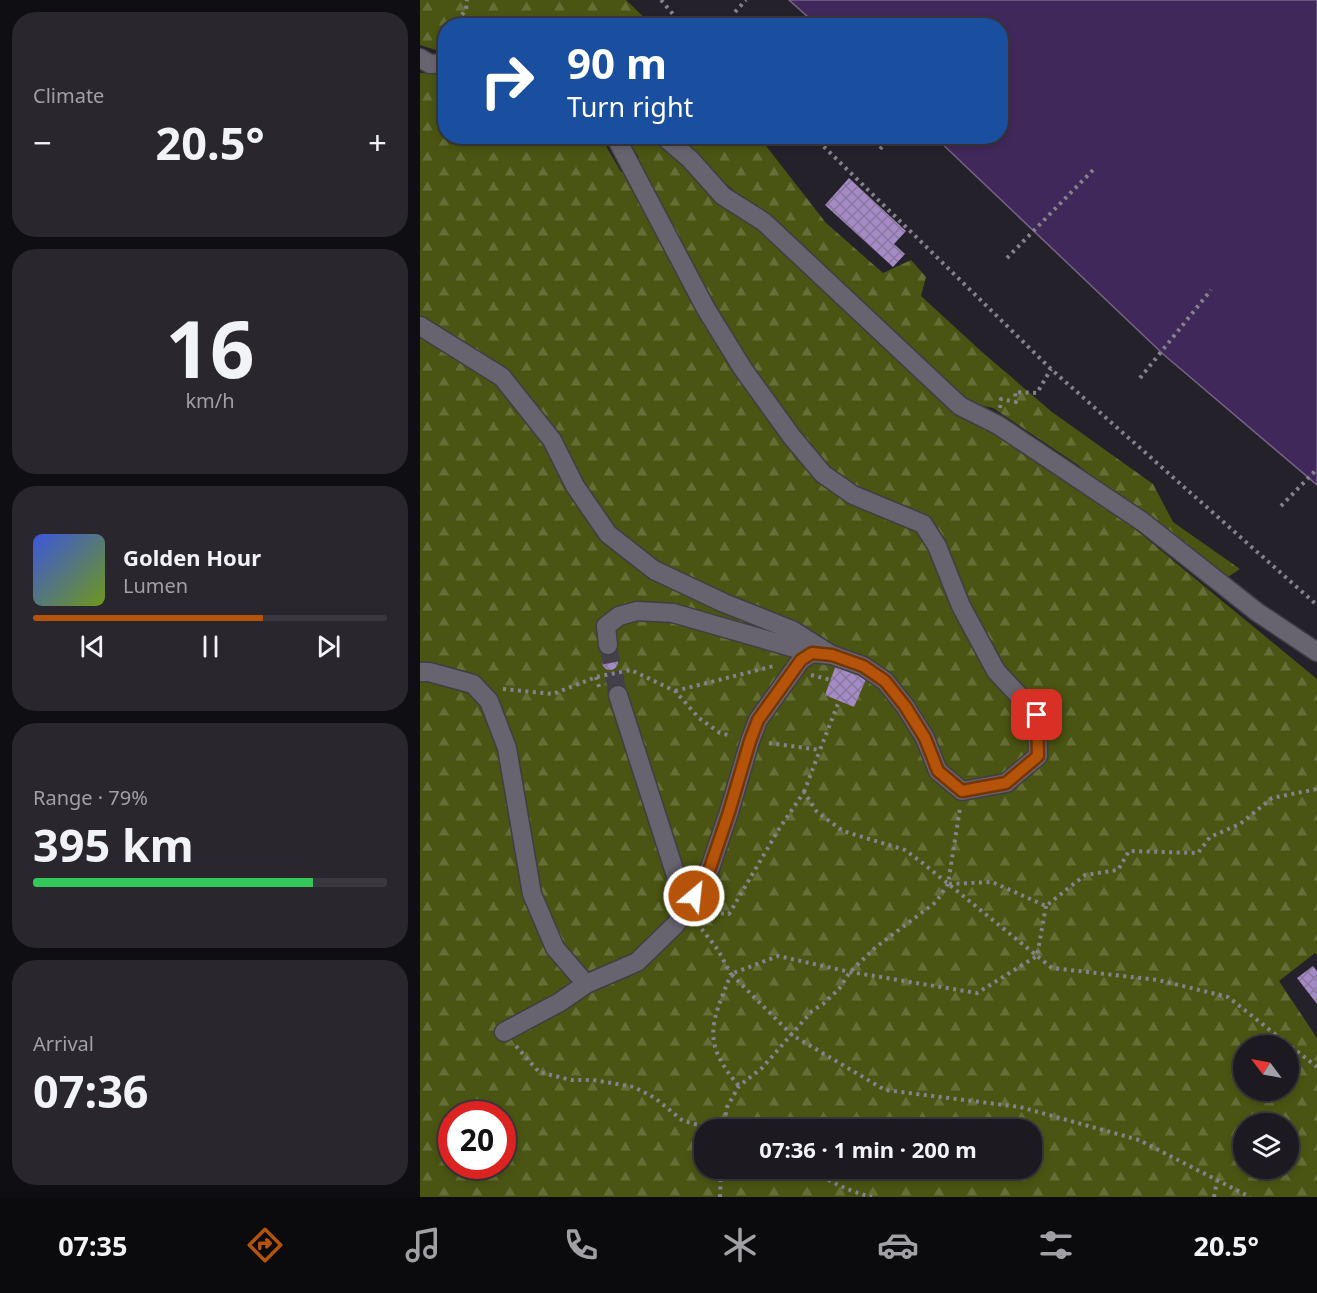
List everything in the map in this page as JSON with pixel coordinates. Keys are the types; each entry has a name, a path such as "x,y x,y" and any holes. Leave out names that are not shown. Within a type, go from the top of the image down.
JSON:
{"lane":[{"path":"420,58 430,64 438,64"},
{"path":"420,326 502,377 552,440 575,486 608,534 654,570 723,603 792,630 832,655 863,666 885,681 905,706 925,738 938,771 962,791 1006,783 1038,756 1037,715 996,670 961,606 937,546 923,524 853,495 823,474 792,437 743,369 706,309 619,144"},
{"path":"672,144 690,159 723,196 764,222 960,406 998,425 1143,522 1257,612 1317,652"},
{"path":"608,645 606,626 619,616 637,611 673,613 806,657 832,655"},
{"path":"504,1032 560,1002 586,984 637,962 675,926 687,910 710,868 758,720 806,657"},
{"path":"420,672 429,672 472,684 489,701 507,748 532,894 555,948 586,984"},
{"path":"618,695 687,910"}],"path":[{"path":"459,18 466,10 467,0"},
{"path":"661,0 676,18"},
{"path":"735,12 746,0"},
{"path":"821,144 1051,369 1317,604"},
{"path":"880,149 885,144"},
{"path":"1007,258 1093,170"},
{"path":"1140,378 1211,290"},
{"path":"998,425 1001,399 1016,402 1015,392 1037,393 1051,369"},
{"path":"1281,506 1317,469"},
{"path":"675,691 806,657"},
{"path":"472,684 520,692 553,694 596,677 632,670"},
{"path":"729,914 779,829 804,792 820,750"},
{"path":"739,1086 723,1068 712,1041 716,1013 731,974 778,956 850,972 977,993 1037,956 1046,906 1085,875 1118,870 1129,851 1198,852 1210,837 1240,824 1272,798 1317,789"},
{"path":"725,1119 727,1107 739,1086 762,1068 812,1011 839,989 850,972 884,941 936,902 948,884 962,791"},
{"path":"804,792 817,812 843,831 905,850 1052,968 1158,981 1228,997 1317,1067"},
{"path":"948,884 992,882 1046,906"},
{"path":"687,910 718,950 731,974 792,1035 885,1090 1020,1107 1139,1140 1250,1197"},
{"path":"504,1032 539,1072 571,1080 593,1080 634,1087 655,1098 683,1121 694,1124"},
{"path":"720,1197 721,1179"},
{"path":"826,1179 850,1191 872,1197"},
{"path":"1214,1197 1217,1181"}],"green space":[{"path":"420,0 626,0 645,18 438,18 438,51 420,45"},
{"path":"420,73 438,75 438,144 603,144 621,172 639,157 629,144 661,144 688,165 956,413 1010,440 1118,515 1317,679 1317,955 1315,953 1279,981 1317,1038 1317,1197 420,1197"},
{"path":"679,144 764,144 826,223 883,273 911,260 926,277 921,296 1052,412 1153,484 1173,522 1240,569 1219,583 1078,465 993,408 965,402 765,217"}],"shaded area":[{"path":"789,0 1317,0 1317,485 1163,354 942,144 1008,144 1008,18 809,18"}],"building":[{"path":"849,178 906,231 894,244 905,254 893,267 825,205"},
{"path":"607,654 613,654 618,662 616,668 607,670 602,665 602,659"},
{"path":"836,665 867,677 854,707 825,695"},
{"path":"1313,966 1317,971 1317,1004 1297,978"}],"tunnel":[{"path":"608,645 618,695"}],"route":[{"path":"694,896 710,868 758,720 801,660 812,653 832,655 863,666 885,681 905,706 925,738 938,771 962,791 1006,783 1038,756 1037,715"}]}
